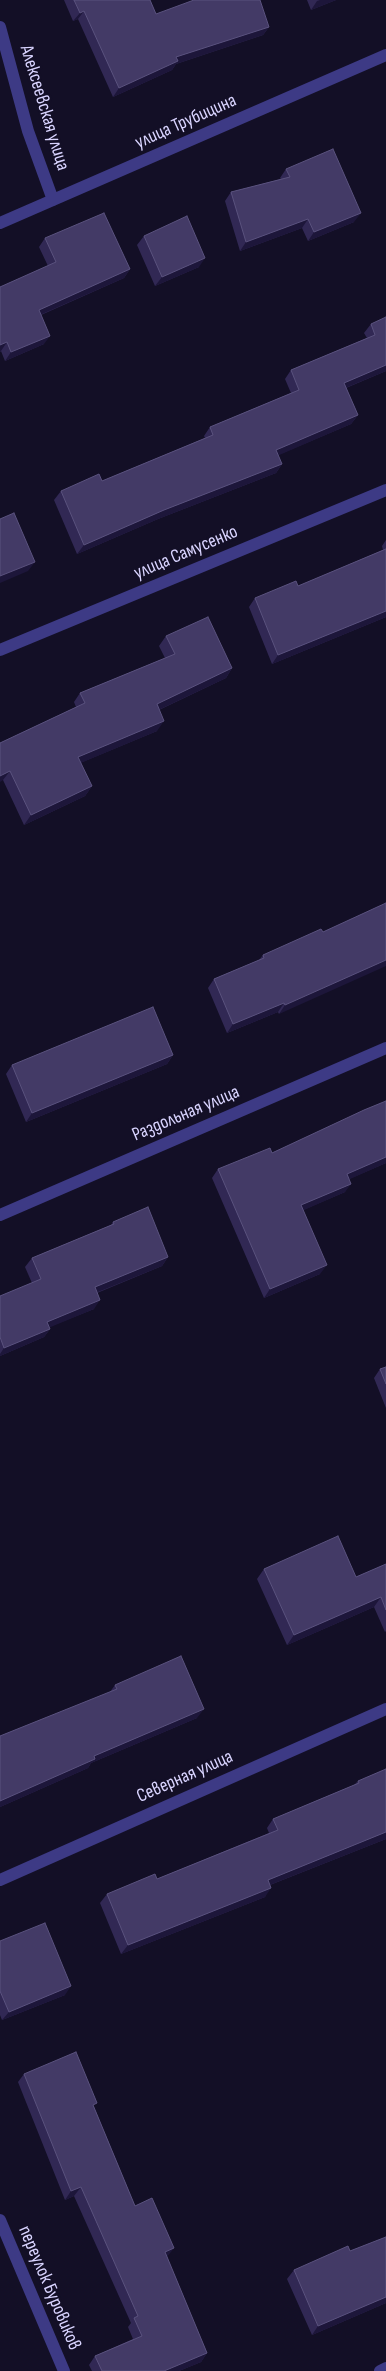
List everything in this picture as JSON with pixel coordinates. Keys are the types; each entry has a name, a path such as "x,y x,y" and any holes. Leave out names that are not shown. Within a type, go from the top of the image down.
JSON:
{"street":[{"name":"Алексеевская улица","path":"0,26 28,131 53,200"},
{"name":"улица Трубицина","path":"0,223 386,55"},
{"name":"улица Самусенко","path":"0,650 386,490"},
{"name":"Раздольная улица","path":"0,1215 386,1048"},
{"name":"Северная улица","path":"0,1880 386,1708"},
{"name":"переулок Буровиков","path":"0,2220 64,2371"},
{"path":"380,2371 386,2368"}],"building":[{"path":"74,0 150,0 156,14 194,0 260,0 269,27 176,57 178,61 119,88 84,11 80,13"},
{"path":"333,149 361,213 314,232 308,219 246,242 231,192 290,177 286,169"},
{"path":"104,213 130,269 39,310 50,336 11,352 7,342 0,345 0,287 56,262 45,238"},
{"path":"187,216 205,258 162,277 144,236"},
{"path":"386,317 386,365 344,383 358,415 276,450 282,464 164,510 84,545 61,491 99,474 102,481 213,435 210,427 299,390 291,370 375,335 371,324"},
{"path":"14,513 35,562 0,576 0,519"},
{"path":"386,549 386,611 278,655 255,598 296,581 298,586"},
{"path":"208,617 232,668 157,704 164,721 78,757 92,786 31,815 10,771 0,776 0,743 85,703 80,693 175,654 166,636"},
{"path":"386,903 386,960 285,1005 284,1003 233,1024 214,979 264,958 263,955 321,929 323,932"},
{"path":"153,1007 173,1055 32,1113 12,1065"},
{"path":"386,1101 386,1157 347,1174 351,1184 301,1205 327,1265 270,1289 218,1169 270,1148 272,1153"},
{"path":"148,1207 168,1257 95,1287 100,1300 47,1322 50,1329 4,1348 0,1337 0,1296 41,1279 32,1258 114,1224 113,1222"},
{"path":"386,1367 386,1384 380,1369"},
{"path":"338,1536 356,1577 386,1564 386,1610 381,1597 294,1635 264,1569"},
{"path":"181,1656 204,1709 94,1756 95,1759 0,1801 0,1736 117,1689 115,1685"},
{"path":"386,1769 386,1832 268,1880 271,1888 128,1945 107,1894 155,1874 157,1879 278,1830 273,1819 359,1783 358,1781"},
{"path":"45,1923 71,1986 9,2012 0,1991 0,1941"},
{"path":"76,2052 97,2103 93,2105 135,2206 152,2198 174,2248 165,2252 207,2353 164,2371 102,2371 95,2356 142,2336 134,2318 138,2316 81,2187 71,2191 24,2074"},
{"path":"386,2237 386,2297 318,2326 294,2270 348,2246 350,2251"}]}
